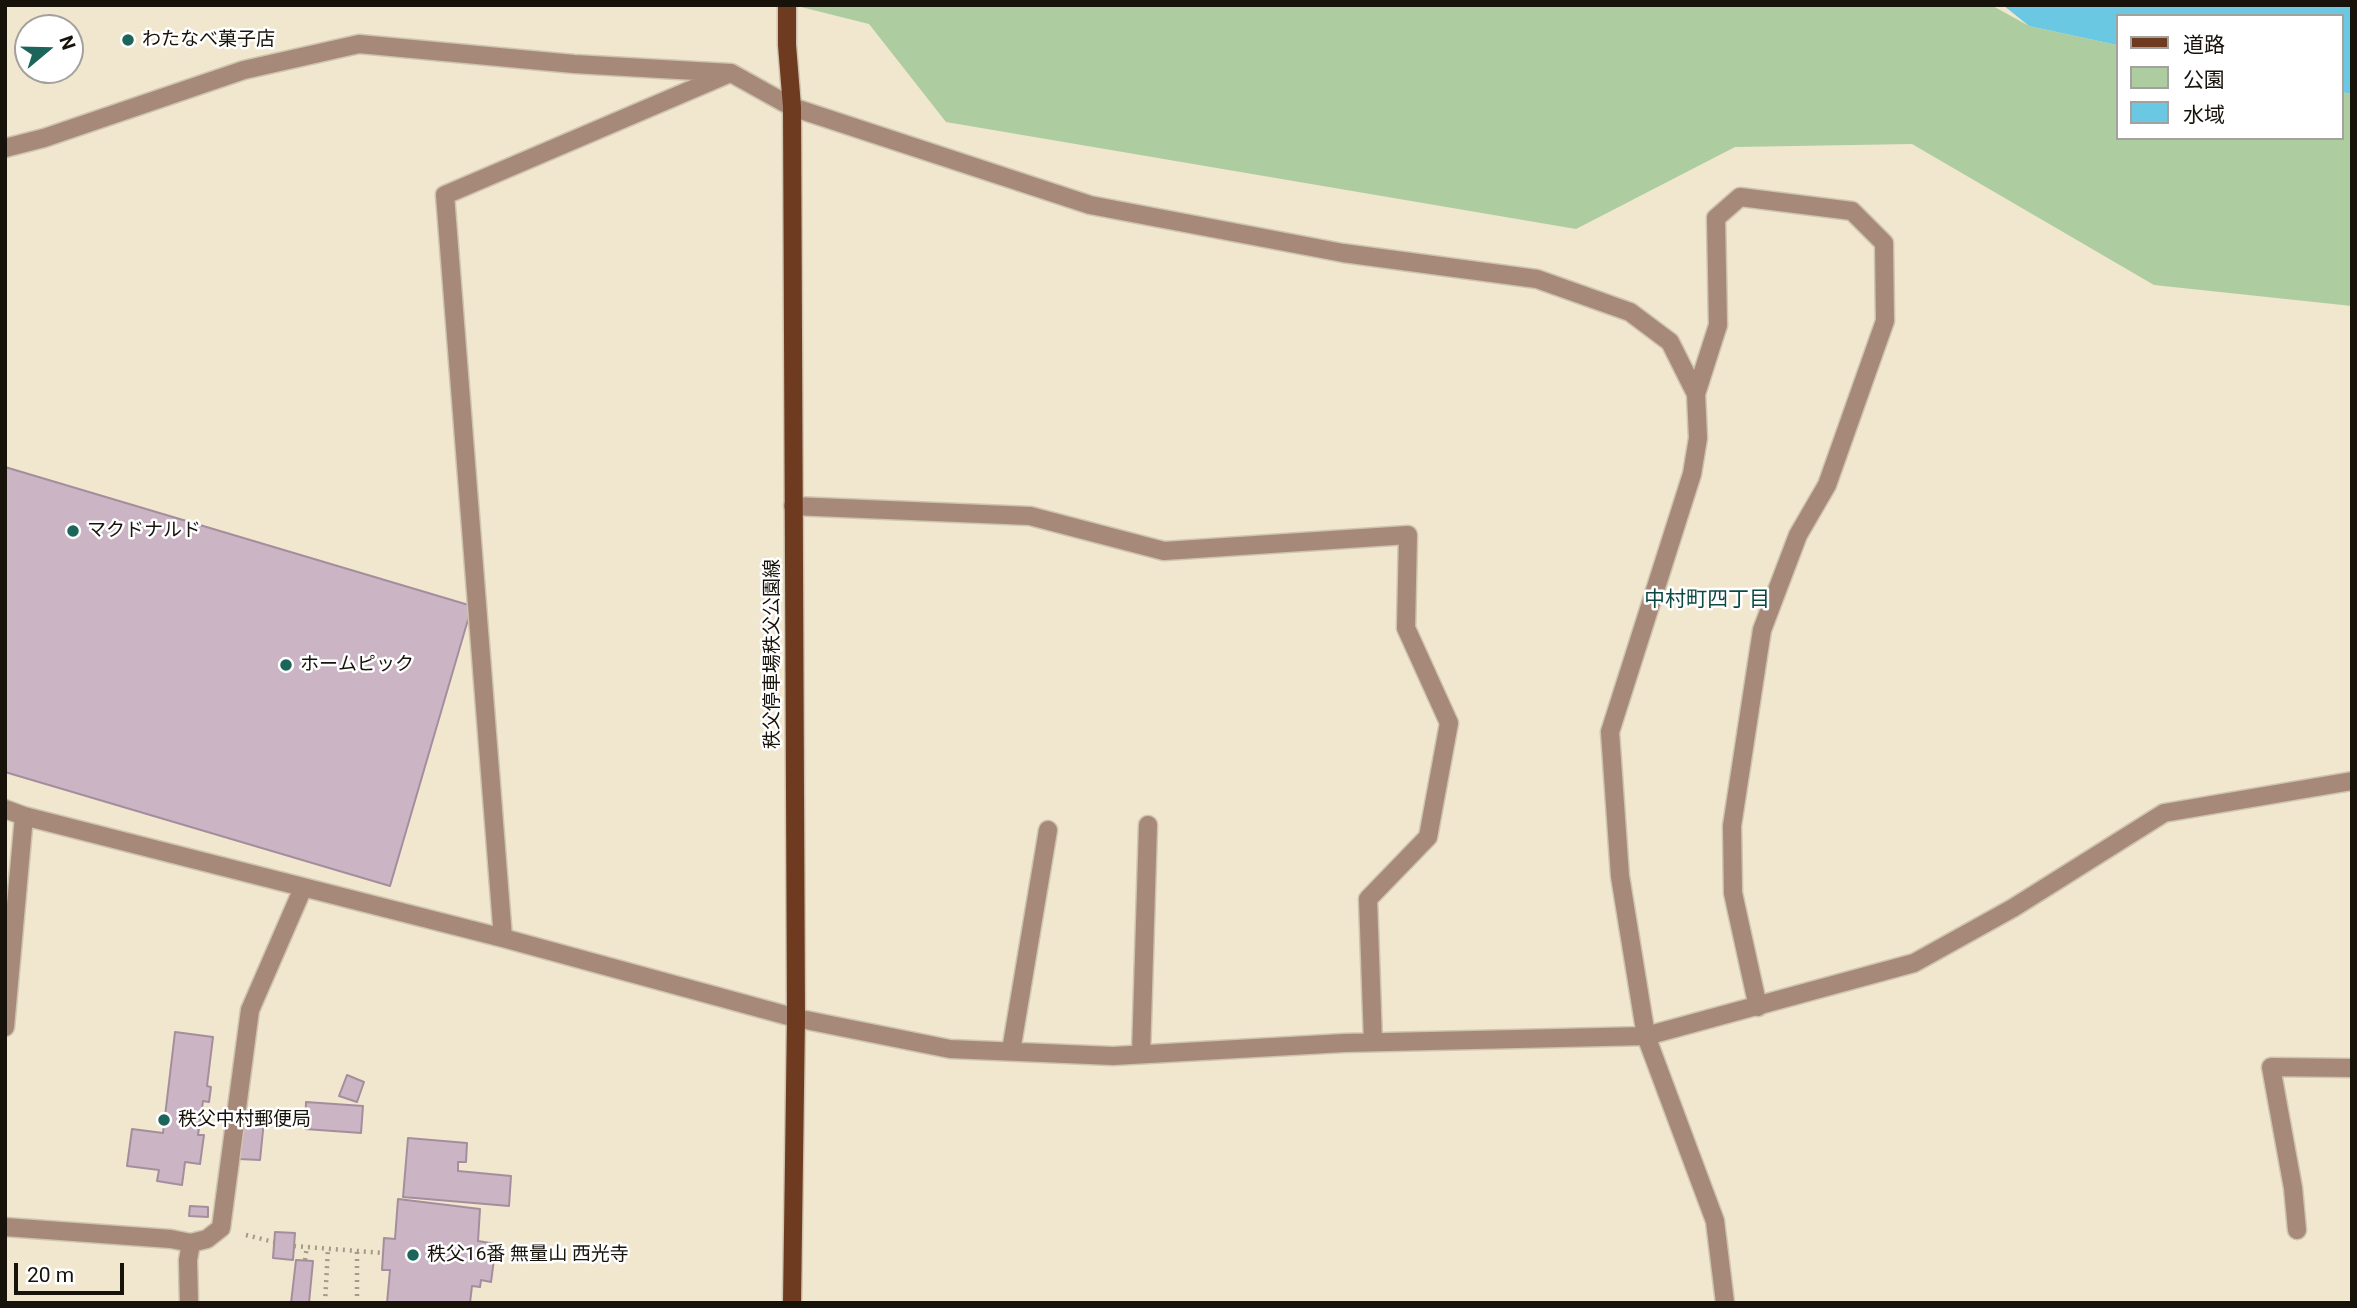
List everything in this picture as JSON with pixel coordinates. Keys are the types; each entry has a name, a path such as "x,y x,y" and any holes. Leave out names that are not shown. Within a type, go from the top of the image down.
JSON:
{"main road":[{"name":"秩父停車場秩父公園線","path":"787,5 792,107 796,1018 792,1303"}],"street":[{"path":"5,148 44,138 244,69 359,44 575,64 731,73 792,107 1090,205 1343,253 1537,279 1630,312 1670,342 1696,394"},
{"path":"503,937 445,195 731,73"},
{"path":"1725,1303 1715,1221 1646,1037 1620,876 1610,732 1692,474 1698,439 1696,394 1718,325 1716,218 1740,197 1852,211 1884,243 1885,321 1827,485 1798,535 1762,630 1732,826 1733,893 1758,1007"},
{"path":"793,506 1030,516 1164,551 1408,535 1406,628 1449,723 1427,838 1368,899 1373,1042"},
{"path":"5,809 303,888 503,937 796,1018 950,1049 1113,1056 1373,1042 1646,1037 1914,963 2013,908 2164,813 2352,781"},
{"path":"5,1027 24,816"},
{"path":"1141,1054 1148,825"},
{"path":"1010,1051 1048,830"},
{"path":"5,1227 171,1239 191,1243 207,1239 221,1228 250,1010 303,888"},
{"path":"2297,1230 2293,1188 2271,1068 2352,1068"},
{"path":"189,1303 188,1260 191,1243"}],"path":[{"path":"294,1245 383,1253"},
{"path":"305,1260 307,1245"},
{"path":"325,1303 328,1248"},
{"path":"357,1251 357,1303"}],"green space":[{"path":"793,5 1991,5 2029,26 2116,45 2116,140 2343,140 2343,92 2352,94 2352,306 2154,285 1912,144 1735,147 1576,229 946,122 869,24"}],"water":[{"path":"2003,5 2352,5 2352,94 2343,92 2343,14 2116,14 2116,45 2029,26"}],"building":[{"path":"5,467 472,606 390,886 5,772"},
{"path":"175,1032 213,1037 207,1086 211,1087 209,1102 203,1101 198,1135 204,1135 200,1164 185,1162 182,1185 157,1181 159,1170 127,1166 132,1129 163,1133"},
{"path":"347,1075 364,1082 357,1102 339,1096"},
{"path":"306,1102 363,1106 361,1133 305,1129"},
{"path":"243,1110 265,1111 260,1160 239,1159"},
{"path":"408,1138 467,1143 466,1162 458,1162 458,1171 511,1176 509,1206 403,1197"},
{"path":"398,1199 480,1209 478,1241 496,1244 491,1282 481,1280 480,1287 472,1286 470,1303 387,1303 390,1270 382,1270 384,1238 395,1239"},
{"path":"190,1206 208,1207 208,1217 189,1216"},
{"path":"275,1232 295,1233 293,1260 273,1258"},
{"path":"296,1260 313,1261 309,1303 291,1303"}],"place":[{"name":"わたなべ菓子店","path":"128,40"},
{"name":"マクドナルド","path":"73,531"},
{"name":"ホームピック","path":"286,665"},
{"name":"秩父中村郵便局","path":"164,1120"},
{"name":"秩父16番 無量山 西光寺","path":"413,1255"}],"district":[{"name":"中村町四丁目","path":"1707,601"}]}
